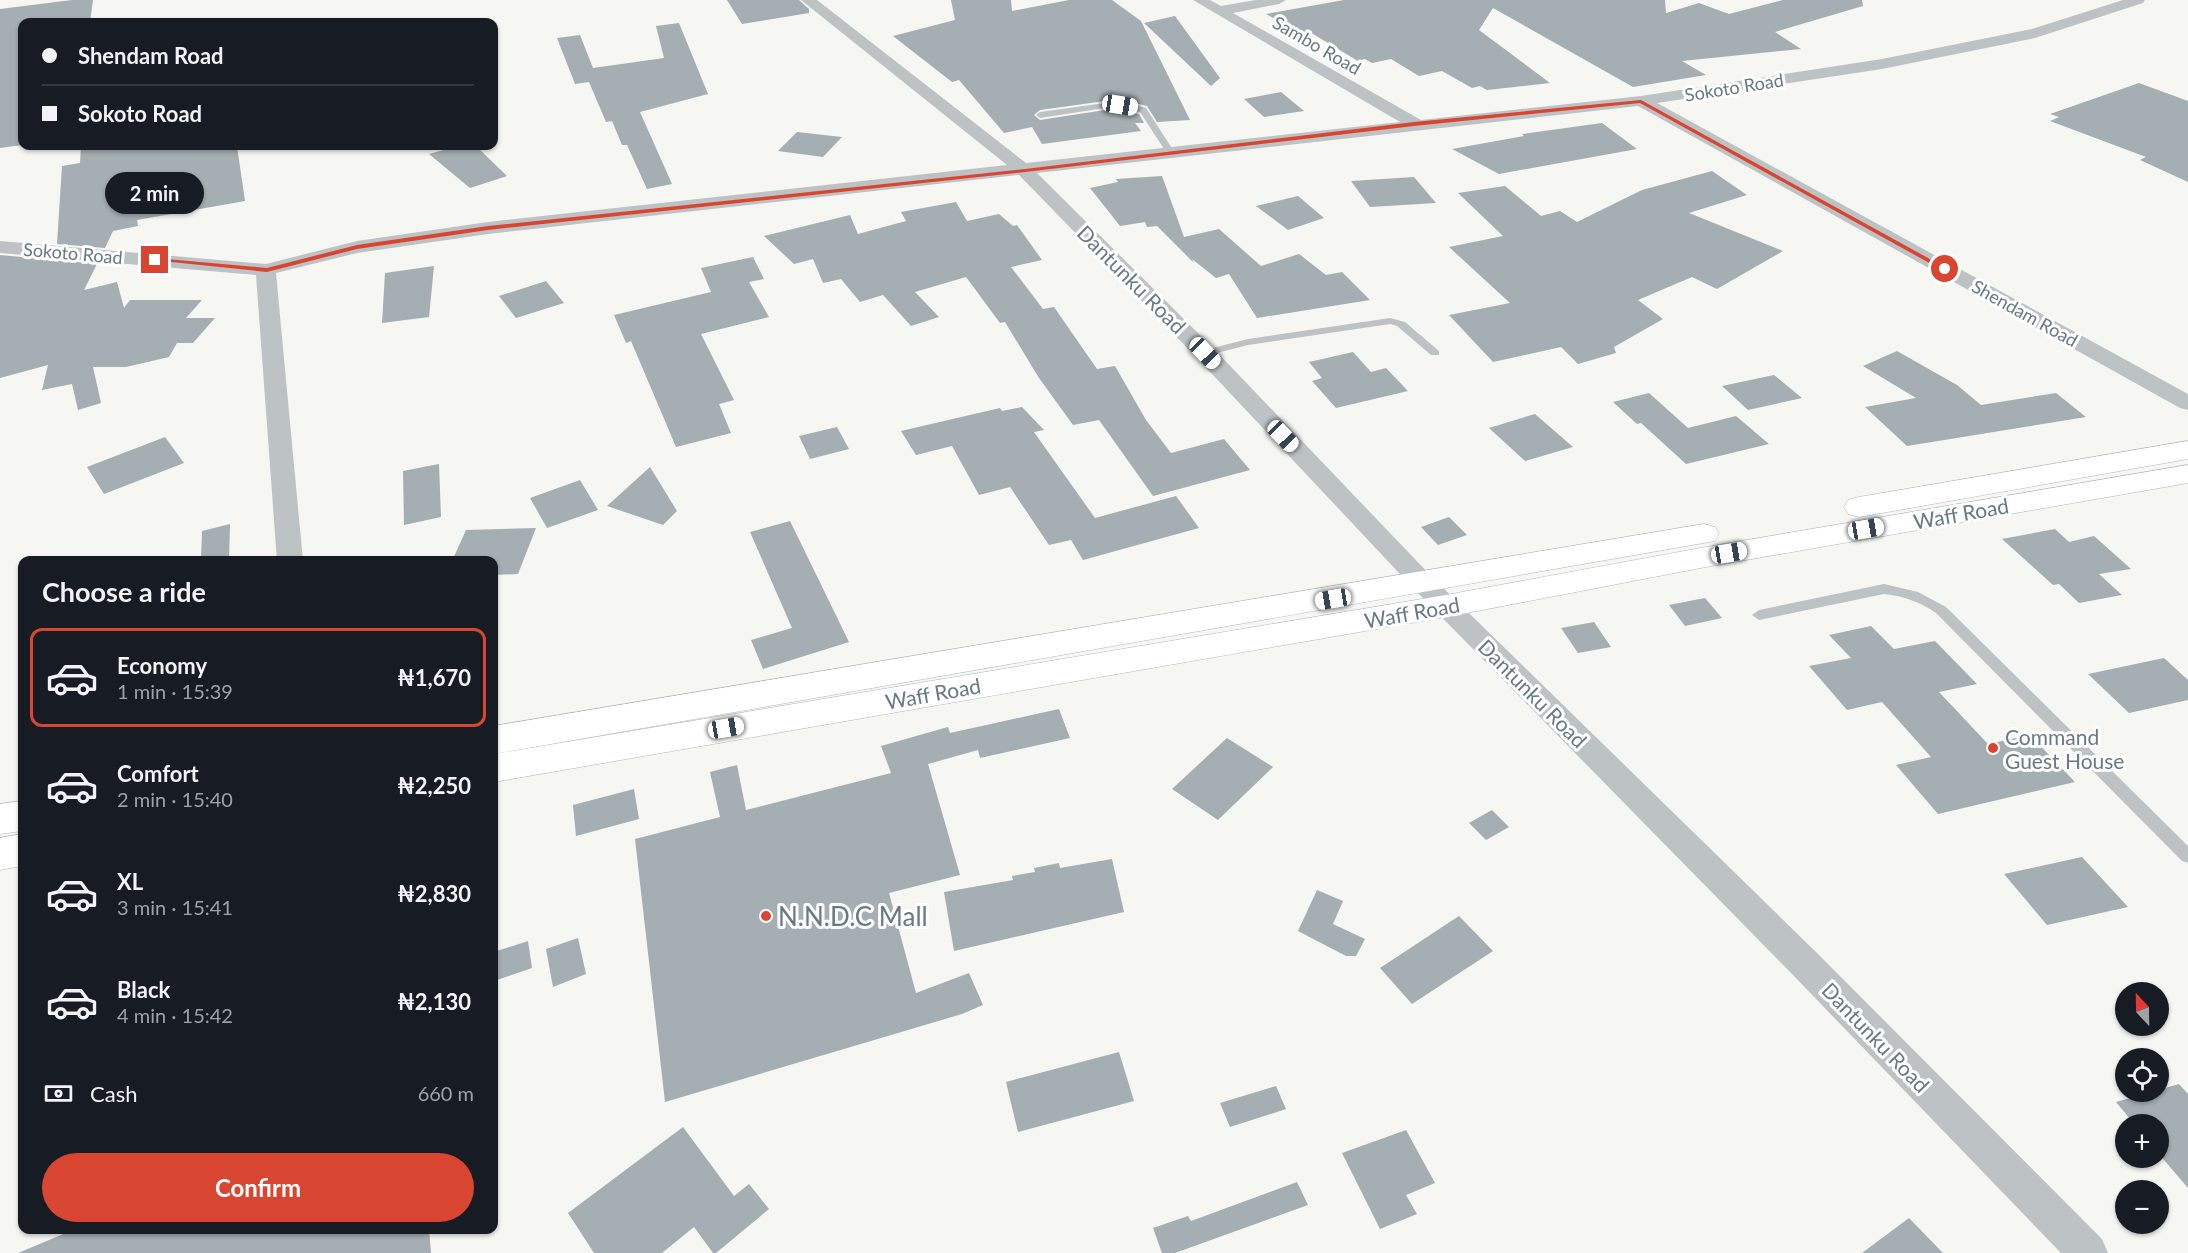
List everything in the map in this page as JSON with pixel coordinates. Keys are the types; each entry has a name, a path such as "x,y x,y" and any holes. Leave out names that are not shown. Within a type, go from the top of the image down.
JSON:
{"street":[{"name":"Dantunku Road","path":"808,0 1025,171 1205,353 1435,595 1804,963 2088,1253"},
{"name":"Sambo Road","path":"1200,0 1414,124"},
{"path":"1220,11 1279,0"},
{"name":"Sokoto Road","path":"0,247 267,270 403,238 1025,171 1414,124 1641,101 1882,64 2024,35 2138,0"},
{"name":"Shendam Road","path":"1641,101 2188,403"},
{"path":"267,270 290,556"},
{"name":"Waff Road","path":"498,767 1435,595 2188,450"},
{"name":"Waff Road","path":"498,739 1435,595 1717,555 2188,474"}],"lane":[{"path":"1040,115 1120,105 1136,107 1143,110 1171,153"},
{"path":"1205,353 1260,340 1390,321 1401,324 1435,353"},
{"path":"1759,615 1884,589 1902,590 1923,598 1941,610 2188,856"}],"building":[{"path":"72,0 93,0 91,18 18,18 18,146 0,148 0,9"},
{"path":"727,0 799,0 809,9 809,13 742,24"},
{"path":"951,0 1011,0 1012,11 1069,0 1112,0 1141,21 1190,120 1157,122 1147,106 1131,102 1105,101 1040,110 1034,115 1040,120 1105,110 1139,114 1144,123 1135,123 1141,131 1042,144 1032,127 1004,133 959,80 952,82 893,36 955,20"},
{"path":"1344,0 1665,0 1666,13 1699,3 1729,14 1783,0 1862,0 1863,6 1775,32 1801,49 1682,61 1706,75 1633,87 1493,8 1479,30 1550,83 1487,90 1480,86 1472,88 1442,71 1419,76 1391,59 1372,63 1365,59 1358,61 1308,31 1300,33 1266,14"},
{"path":"1175,16 1220,78 1211,86 1144,23"},
{"path":"679,23 708,94 640,112 672,184 647,189 627,145 622,145 612,121 606,122 589,82 575,84 557,38 580,35 593,68 664,58 656,26"},
{"path":"2139,83 2188,101 2188,182 2140,160 2146,157 2050,121 2059,117 2050,114"},
{"path":"1281,92 1304,111 1264,117 1244,99"},
{"path":"1602,123 1637,149 1499,174 1452,149 1524,136 1522,134"},
{"path":"797,132 842,137 823,157 778,151"},
{"path":"81,150 238,150 245,201 137,220 138,226 113,231 105,248 57,244 62,166 80,163"},
{"path":"444,150 480,150 507,176 470,188 429,154"},
{"path":"1712,171 1747,195 1689,213 1783,251 1717,289 1692,277 1638,300 1663,319 1614,347 1616,353 1578,364 1561,347 1493,362 1449,315 1510,303 1449,247 1503,236 1458,193 1505,186 1541,216 1560,211 1577,222 1642,190"},
{"path":"1162,176 1184,237 1219,229 1261,266 1299,254 1326,275 1342,272 1370,300 1257,318 1229,274 1216,278 1192,259 1194,263 1157,226 1147,227 1145,222 1120,226 1090,188 1118,182 1116,179"},
{"path":"1414,177 1436,203 1370,207 1351,181"},
{"path":"1298,196 1324,218 1288,230 1256,206"},
{"path":"956,202 967,221 999,214 1013,226 1017,225 1042,260 1011,267 1043,309 1054,307 1097,369 1115,366 1146,420 1171,453 1224,439 1250,470 1153,496 1099,420 1073,425 1039,378 1005,322 1000,323 966,277 915,292 939,317 911,326 883,295 860,302 841,279 823,283 813,259 794,264 764,236 850,215 858,234 906,221 901,212"},
{"path":"0,255 97,264 84,290 117,282 124,308 130,300 202,300 186,318 215,318 193,343 177,343 169,357 126,367 93,367 101,403 78,410 72,384 42,390 48,365 0,378"},
{"path":"753,257 764,279 749,282 769,317 701,334 734,400 719,404 731,433 676,447 631,341 626,343 614,315 711,292 701,268"},
{"path":"434,266 429,317 382,323 385,273"},
{"path":"546,281 564,303 516,318 499,296"},
{"path":"1897,351 1957,385 1981,405 2056,393 2086,417 1907,446 1865,407 1916,398 1863,366"},
{"path":"1353,352 1371,372 1386,368 1408,391 1336,408 1312,381 1322,378 1309,362"},
{"path":"1774,375 1802,398 1748,410 1722,386"},
{"path":"1649,393 1688,428 1736,416 1769,444 1686,464 1641,423 1637,424 1613,402"},
{"path":"1022,407 1044,430 1034,432 1095,518 1176,496 1199,528 1083,560 1071,540 1049,545 1010,487 979,495 952,446 916,455 901,431 1000,408 1002,411"},
{"path":"1535,414 1573,447 1525,461 1489,428"},
{"path":"837,427 849,449 810,459 799,436"},
{"path":"165,437 184,463 104,494 87,467"},
{"path":"439,464 441,517 404,525 403,471"},
{"path":"650,467 677,511 663,525 607,506"},
{"path":"580,480 598,510 547,528 530,498"},
{"path":"1449,517 1467,535 1438,545 1421,527"},
{"path":"790,521 849,642 763,669 751,640 792,628 750,532"},
{"path":"230,524 229,556 201,556 202,531"},
{"path":"536,528 518,574 498,575 498,556 454,556 466,530"},
{"path":"2055,529 2069,542 2094,536 2131,569 2099,574 2122,595 2079,603 2059,584 2053,585 2002,539"},
{"path":"1705,598 1722,618 1685,626 1669,605"},
{"path":"1594,622 1611,647 1578,653 1561,628"},
{"path":"1871,626 1894,649 1935,641 1977,684 1939,692 1988,744 2030,735 2075,782 1938,814 1896,765 1931,757 1882,702 1847,710 1809,666 1851,658 1829,635"},
{"path":"2164,658 2188,680 2188,700 2129,713 2088,674"},
{"path":"1059,709 1070,738 980,758 978,750 928,764 960,875 889,893 916,993 969,973 983,1005 962,1014 665,1102 635,839 720,817 710,772 737,765 746,810 891,773 881,746 948,727 950,733"},
{"path":"1227,738 1273,767 1218,820 1172,789"},
{"path":"634,789 639,819 576,836 573,805"},
{"path":"1492,810 1509,827 1486,840 1469,823"},
{"path":"2082,857 2128,907 2047,925 2004,874"},
{"path":"1112,859 1124,912 954,951 944,892 1013,880 1012,876 1035,872 1034,868 1059,863 1060,868"},
{"path":"1317,890 1343,901 1333,924 1365,939 1356,956 1346,956 1298,931"},
{"path":"1459,916 1493,951 1412,1004 1380,968"},
{"path":"578,938 586,974 553,987 546,949"},
{"path":"528,941 532,968 498,980 498,951"},
{"path":"1119,1052 1134,1101 1018,1132 1006,1082"},
{"path":"2179,1084 2188,1094 2188,1188 2169,1166 2169,1114 2126,1114 2116,1102 2169,1102 2169,1087"},
{"path":"1276,1086 1286,1109 1230,1127 1220,1103"},
{"path":"683,1127 734,1196 749,1184 769,1209 716,1253 713,1253 694,1227 662,1253 594,1253 568,1213"},
{"path":"1406,1130 1435,1183 1406,1195 1417,1214 1380,1229 1342,1153"},
{"path":"1297,1182 1308,1205 1175,1253 1162,1253 1153,1228 1188,1216 1191,1221"},
{"path":"1909,1218 1943,1253 1862,1253"},
{"path":"63,1234 429,1234 431,1253 18,1253"}],"place":[{"name":"Command Guest House","path":"1993,748"},
{"name":"N.N.D.C Mall","path":"766,916"}],"route":[{"path":"155,260 267,270 403,238 1025,171 1414,124 1641,101 1945,269"}]}
